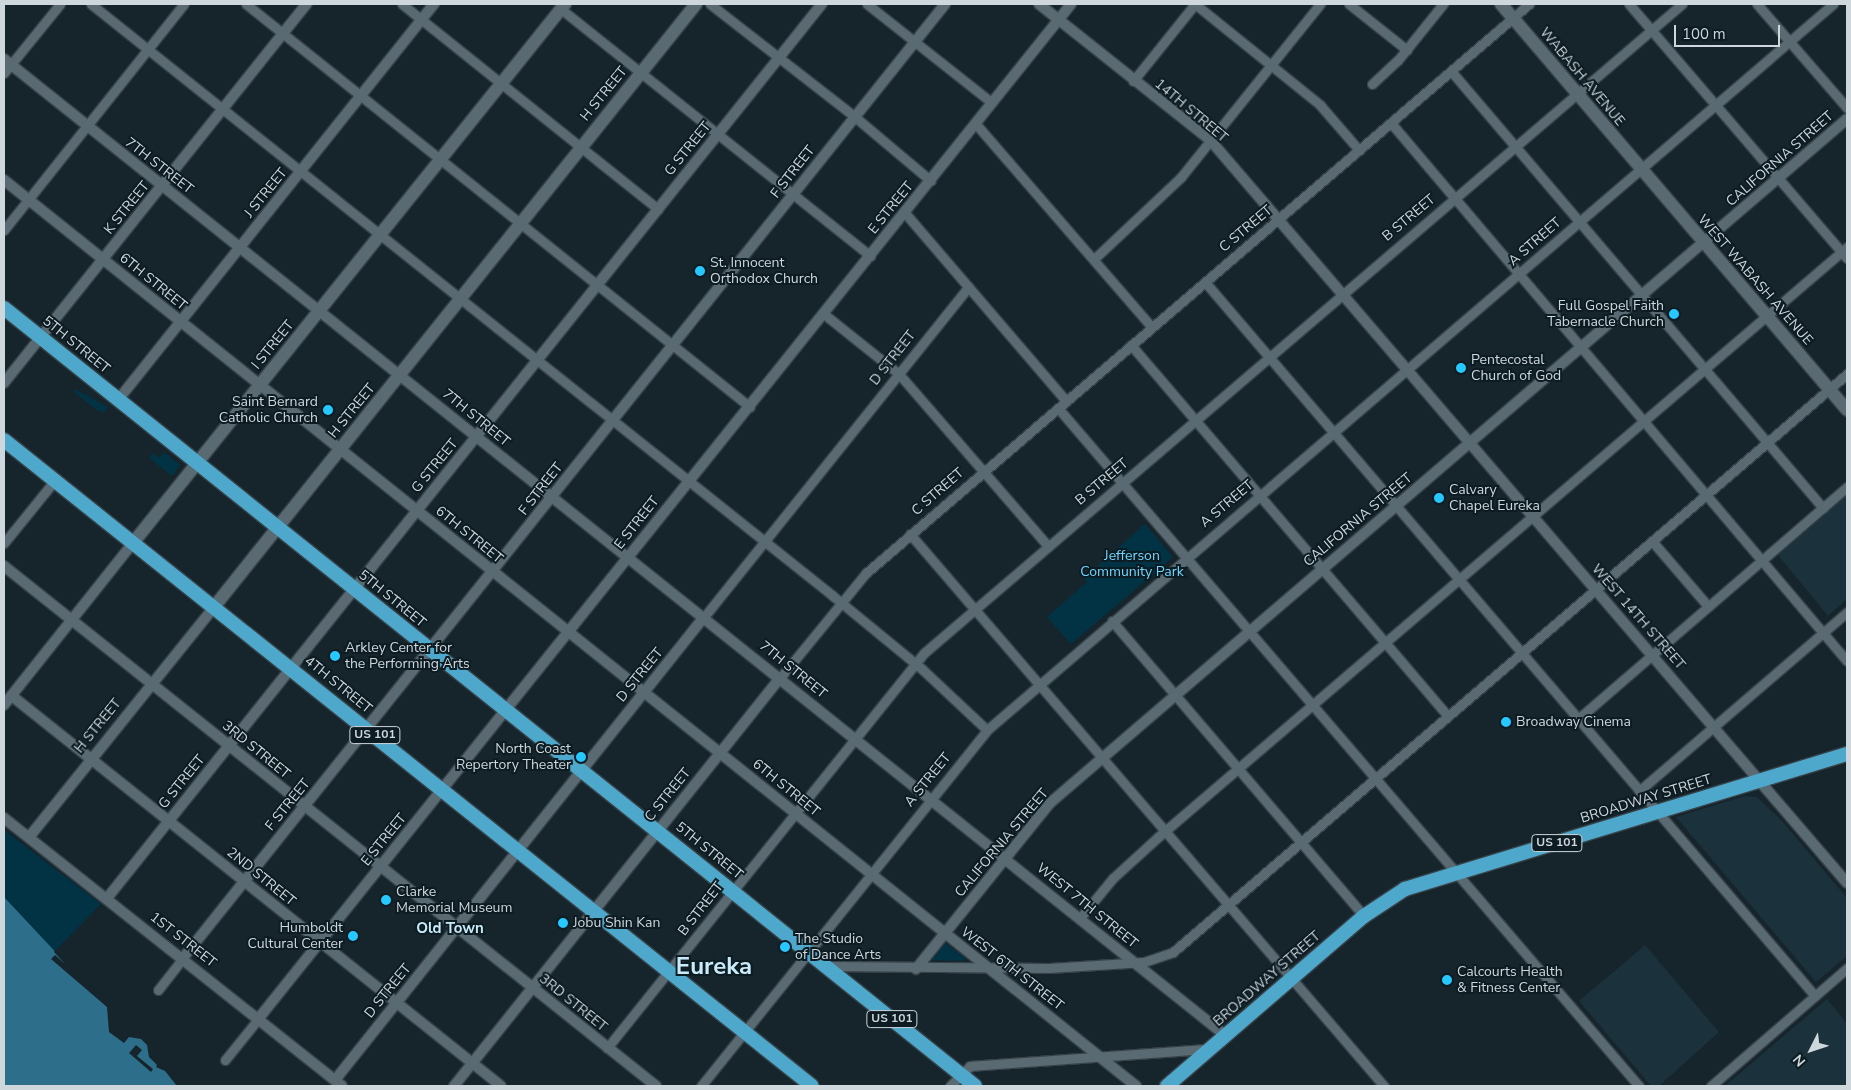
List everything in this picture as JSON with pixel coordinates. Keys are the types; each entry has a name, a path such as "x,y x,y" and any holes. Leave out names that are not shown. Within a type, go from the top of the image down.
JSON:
{"highway":[{"name":"5TH STREET","path":"4,308 809,951"},
{"name":"4TH STREET","path":"4,440 292,668 441,791 744,1032"},
{"name":"BROADWAY STREET","path":"1167,1086 1364,916 1405,890 1847,754"},
{"name":"US 101","path":"809,951 975,1086"},
{"name":"US 101","path":"744,1032 812,1086"}],"main road":[{"name":"H STREET","path":"214,607 696,4"},
{"name":"WABASH AVENUE","path":"1501,4 1640,168"},
{"name":"I STREET","path":"133,543 563,7"},
{"name":"WEST WABASH AVENUE","path":"1640,168 1847,410"}],"street":[{"path":"4,74 7,62 60,4"},
{"path":"92,4 916,663 987,730"},
{"path":"4,230 184,4"},
{"path":"246,4 750,407"},
{"name":"K STREET","path":"4,383 308,4"},
{"path":"402,4 658,209"},
{"name":"J STREET","path":"118,400 434,4"},
{"path":"710,4 780,57 931,180"},
{"name":"G STREET","path":"108,898 822,4"},
{"path":"867,4 992,102"},
{"name":"F STREET","path":"158,990 945,4"},
{"name":"14TH STREET","path":"1039,4 1133,81 1211,141 1407,369"},
{"name":"E STREET","path":"225,1060 1071,4"},
{"path":"1133,81 1195,4 1320,105 1359,150"},
{"path":"1094,259 1181,177 1320,4"},
{"path":"1349,4 1407,50"},
{"path":"1372,84 1407,50 1443,4"},
{"name":"C STREET","path":"454,1086 858,579 1529,4"},
{"path":"1080,918 1113,878 1165,831 1313,706 1766,315 1845,252 1629,4"},
{"name":"B STREET","path":"607,1048 916,663 1048,546 1682,4"},
{"path":"1757,4 1847,108"},
{"name":"A STREET","path":"701,1086 987,730 1038,683 1518,276 1715,103 1833,4"},
{"path":"563,7 640,73 870,256"},
{"name":"7TH STREET","path":"7,62 931,798"},
{"path":"1451,71 1823,508"},
{"name":"CALIFORNIA STREET","path":"916,969 1050,803 1847,119"},
{"path":"975,123 1152,327"},
{"path":"1391,123 1518,276 1847,661"},
{"name":"6TH STREET","path":"4,180 871,873"},
{"path":"905,213 1066,401"},
{"path":"1205,282 1815,996"},
{"name":"D STREET","path":"338,1083 396,1002 968,287"},
{"path":"824,314 899,374 1048,546"},
{"path":"1131,345 1448,716"},
{"name":"WEST 14TH STREET","path":"1407,369 1847,883"},
{"path":"828,966 991,969 1135,962 1153,960 1173,952 1847,374"},
{"path":"1058,408 1639,1086"},
{"path":"4,543 55,480"},
{"path":"1578,719 1847,487"},
{"path":"910,534 1384,1086"},
{"path":"1652,541 1708,606"},
{"name":"I STREET","path":"4,705 8,693 72,621 133,543"},
{"name":"3RD STREET","path":"4,566 656,1086"},
{"name":"H STREET","path":"30,836 214,607"},
{"path":"1639,791 1847,612"},
{"path":"1112,621 1364,916"},
{"name":"2ND STREET","path":"8,693 501,1086"},
{"name":"WEST 7TH STREET","path":"931,798 1226,1036"},
{"name":"1ST STREET","path":"4,818 30,836 338,1083"},
{"name":"WEST 6TH STREET","path":"871,873 1136,1086"},
{"path":"1711,1086 1847,968"},
{"path":"950,1086 959,1074 970,1066 1211,1049"}],"shaded area":[{"path":"1847,495 1847,599 1828,616 1778,555"},
{"path":"1745,796 1757,797 1782,821 1847,898 1847,956 1816,982 1676,817"},
{"path":"4,897 107,1007 109,1032 124,1043 129,1037 141,1039 147,1045 149,1057 157,1065 156,1067 165,1071 177,1086 4,1086"},
{"path":"1645,945 1719,1032 1659,1086 1651,1086 1579,1001"},
{"path":"1827,999 1847,1024 1847,1086 1725,1086"}],"green space":[{"path":"75,389 108,407 103,413 73,391"},
{"path":"164,452 180,465 172,476 149,458 153,453 159,458"},
{"name":"Jefferson Community Park","path":"1145,524 1173,557 1071,644 1047,617 1087,582 1084,578"},
{"path":"4,830 101,904 54,952 4,928"},
{"path":"945,943 965,958 963,961 932,960"}],"pier":[{"path":"56,949 100,994 107,1007 51,959 55,955 65,964 54,952"},
{"path":"136,1045 142,1050 137,1056 153,1069 151,1072 129,1053"}],"place":[{"name":"St. Innocent Orthodox Church","path":"700,271"},
{"name":"Full Gospel Faith Tabernacle Church","path":"1674,314"},
{"name":"Pentecostal Church of God","path":"1461,368"},
{"name":"Saint Bernard Catholic Church","path":"328,410"},
{"name":"Calvary Chapel Eureka","path":"1439,498"},
{"name":"Arkley Center for the Performing Arts","path":"335,656"},
{"name":"Broadway Cinema","path":"1506,722"},
{"name":"North Coast Repertory Theater","path":"581,757"},
{"name":"Clarke Memorial Museum","path":"386,900"},
{"name":"Jobu Shin Kan","path":"563,923"},
{"name":"Humboldt Cultural Center","path":"353,936"},
{"name":"The Studio of Dance Arts","path":"785,947"},
{"name":"Calcourts Health & Fitness Center","path":"1447,980"}],"district":[{"name":"Old Town","path":"450,929"},
{"name":"Eureka","path":"714,967"}]}
